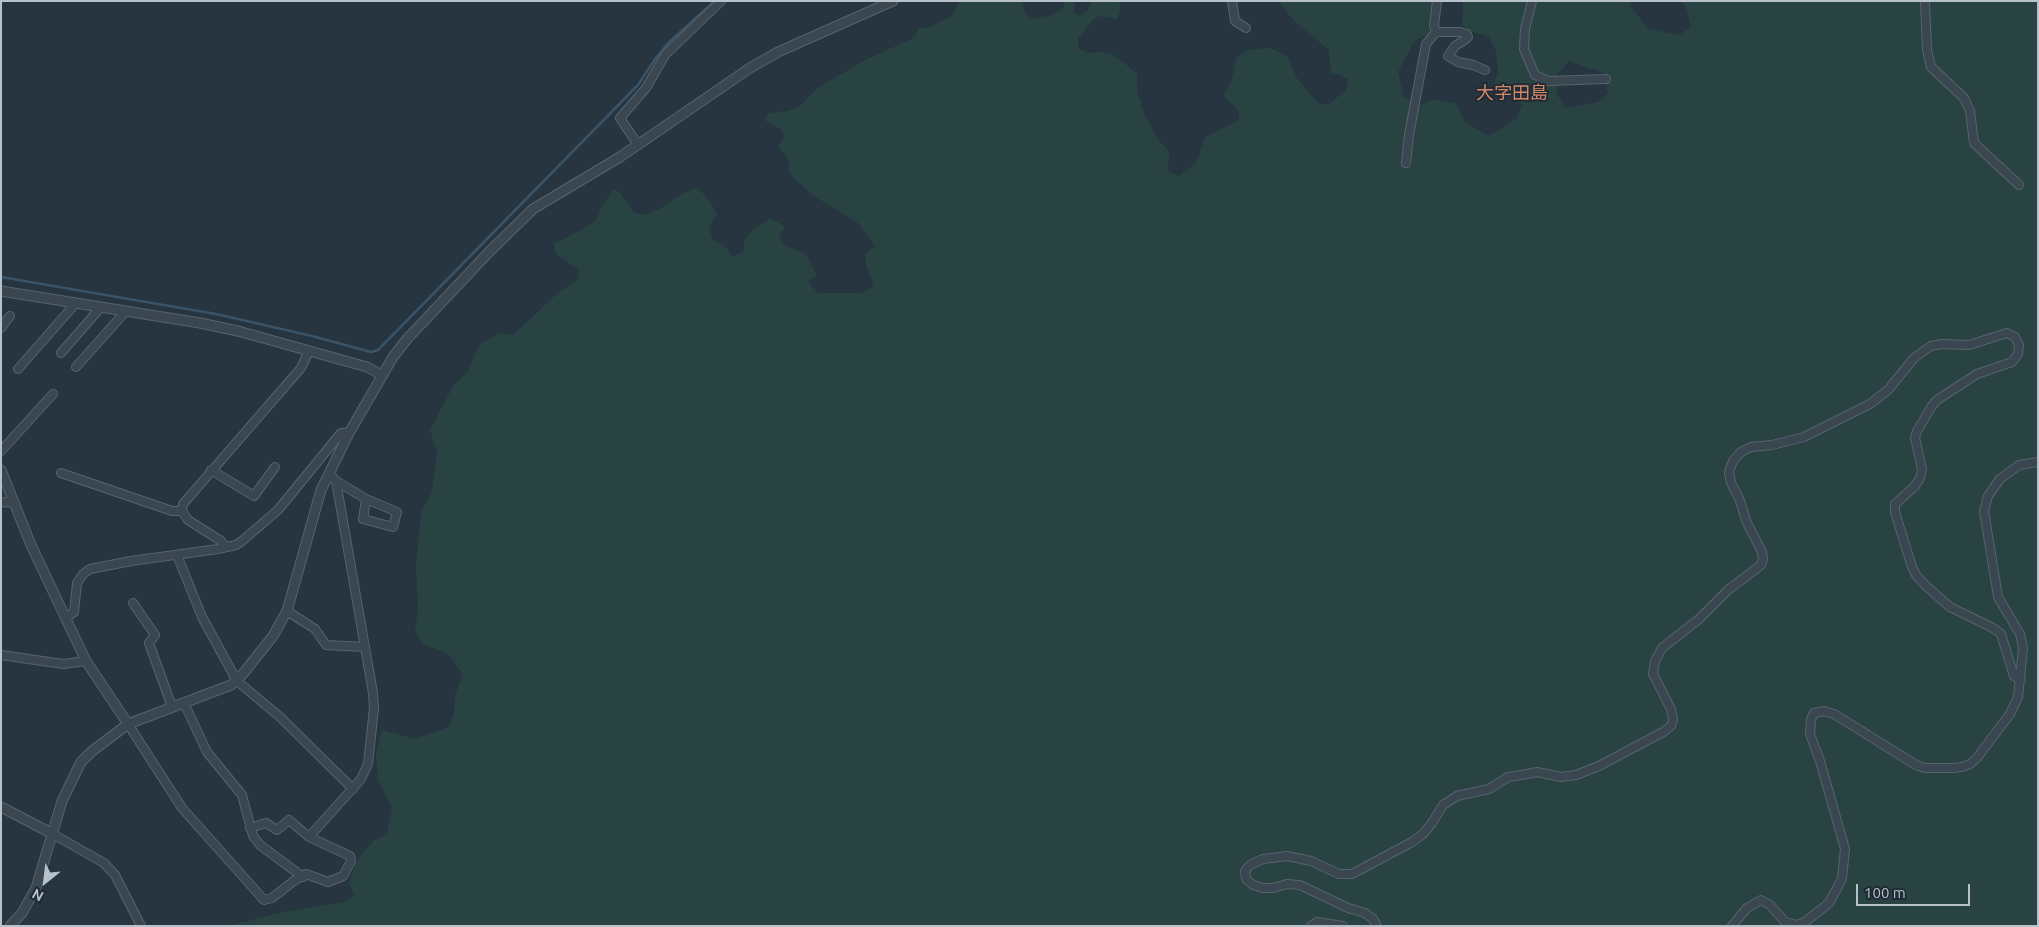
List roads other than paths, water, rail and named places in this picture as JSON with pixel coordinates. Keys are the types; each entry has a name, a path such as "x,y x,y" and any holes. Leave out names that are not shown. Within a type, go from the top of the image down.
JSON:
{"street":[{"path":"638,145 620,118 646,88 664,55 721,1"},
{"path":"10,926 22,913 36,888 69,784 81,762 128,724 231,685 273,636 286,611 316,507 329,473 382,375 407,339 488,252 533,209 638,145 750,68 786,49 893,1"},
{"path":"1232,1 1235,21 1246,28"},
{"path":"1436,32 1434,26 1437,1"},
{"path":"1532,1 1525,29 1524,49 1536,75 1548,80 1606,79"},
{"path":"1925,1 1927,50 1931,67 1964,98 1970,111 1974,143 2019,185"},
{"path":"1436,32 1460,32 1467,34 1468,37 1455,46 1448,56 1458,62 1485,70"},
{"path":"1406,163 1424,52 1426,44 1436,32"},
{"path":"1,291 210,325 367,367 382,375"},
{"path":"18,369 76,303"},
{"path":"61,353 101,307"},
{"path":"76,367 126,311"},
{"path":"1,328 10,316"},
{"path":"1375,926 1376,924 1373,919 1365,914 1300,885 1287,884 1273,888 1263,888 1253,885 1246,879 1245,871 1250,865 1263,859 1287,856 1311,861 1339,874 1352,874 1412,842 1432,823 1443,805 1457,796 1488,789 1508,777 1537,772 1561,777 1576,775 1599,766 1671,726 1673,720 1671,709 1653,674 1655,661 1662,648 1699,619 1718,599 1760,565 1763,559 1762,552 1747,523 1739,498 1730,483 1729,472 1733,461 1741,452 1751,447 1772,445 1804,437 1870,404 1888,390 1914,358 1931,346 1942,344 1969,345 2007,333 2015,338 2018,345 2018,354 2012,362 1977,374 1937,400 1932,406 1915,438 1922,469 1920,478 1915,486 1895,504 1895,512 1916,575 1950,607 1993,628 2001,634 2014,676 2021,680"},
{"path":"226,547 221,541 188,520 182,511 183,504 301,368 309,352"},
{"path":"1,451 53,394"},
{"path":"65,618 74,612 78,584 83,574 90,569 236,545 278,510 340,433 350,433"},
{"path":"1732,926 1747,908 1761,900 1770,905 1785,922 1797,925 1805,922 1829,903 1842,879 1845,849 1820,761 1810,734 1811,719 1814,713 1824,711 1834,714 1916,765 1925,768 1962,768 1976,759 2010,714 2018,697 2023,648 2020,634 1998,597 1984,511 1988,496 2000,478 2019,465 2038,462"},
{"path":"211,470 254,496 275,467"},
{"path":"1,470 31,545 86,660 182,808 264,900 272,898 306,874 328,882 343,876 351,861 350,856 310,837 289,820 277,830 266,823 250,828"},
{"path":"60,473 172,511 182,511"},
{"path":"329,473 336,481 366,499 398,512 393,527 363,519 366,499"},
{"path":"310,837 361,779 368,764 374,708 374,693 336,481"},
{"path":"1,502 15,503"},
{"path":"178,555 202,617 237,680 280,717 353,789"},
{"path":"133,603 155,635 149,643 172,707"},
{"path":"286,611 315,629 326,645 365,647"},
{"path":"1,655 63,664 86,660"},
{"path":"184,703 207,752 242,795 253,836 260,845 302,877"},
{"path":"1,807 52,833 104,863 115,874 141,926"},
{"path":"1311,926 1317,922 1343,926"}],"waterway":[{"path":"1,277 216,314 371,352 378,350 638,85 669,42 715,1"}],"district":[{"name":"大字田島","path":"1512,93"}]}
